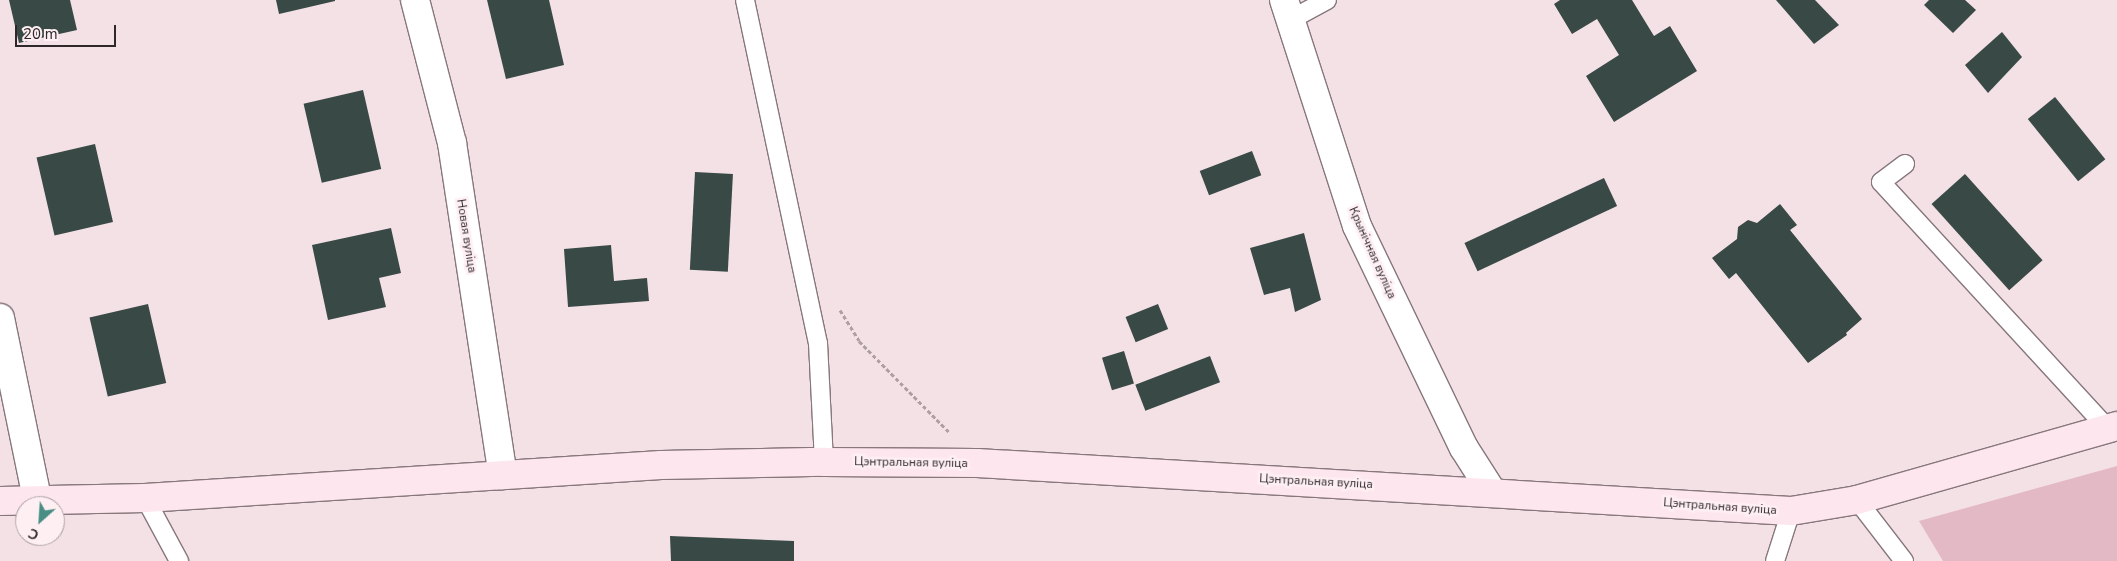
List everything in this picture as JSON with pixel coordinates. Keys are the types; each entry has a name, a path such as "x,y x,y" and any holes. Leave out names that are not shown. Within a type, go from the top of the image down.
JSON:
{"street":[{"name":"Новая вуліца","path":"415,0 452,143 503,475"},
{"name":"Крынічная вуліца","path":"1287,10 1357,226 1464,448 1492,492"},
{"path":"0,318 36,496"},
{"name":"Цэнтральная вуліца","path":"65,499 145,498 661,465 824,462 977,463 1492,492 1791,512 1856,500 2112,427"},
{"name":"Цэнтральная вуліца","path":"0,502 15,501"}],"lane":[{"path":"745,0 818,343 824,462"},
{"path":"1287,10 1327,0"},
{"path":"1905,164 1880,182 2112,427"},
{"path":"145,498 179,561"},
{"path":"1856,500 1904,561"},
{"path":"1775,561 1791,512"}],"path":[{"path":"834,301 859,341 936,417 977,463"}],"shaded area":[{"path":"2117,466 2117,561 1943,561 1919,521"}],"building":[{"path":"9,0 70,0 77,30 19,43"},
{"path":"276,0 335,0 335,1 279,14"},
{"path":"487,0 549,0 564,65 506,79"},
{"path":"1560,0 1632,0 1654,36 1670,26 1697,71 1614,122 1586,76 1619,55 1597,19 1572,34 1554,4"},
{"path":"1776,0 1815,0 1839,25 1814,44"},
{"path":"1929,0 1965,0 1976,10 1953,33 1924,5"},
{"path":"2002,32 2022,57 1988,93 1965,65"},
{"path":"363,90 381,169 322,183 304,104"},
{"path":"2055,97 2105,159 2078,181 2028,119"},
{"path":"95,144 113,222 55,235 37,157"},
{"path":"1252,151 1261,175 1209,195 1200,171"},
{"path":"695,172 733,174 728,272 690,270"},
{"path":"1965,174 2043,260 2009,290 1932,204"},
{"path":"1604,178 1617,206 1478,271 1464,243"},
{"path":"1780,204 1797,225 1790,230 1862,319 1846,333 1847,335 1808,363 1736,273 1729,279 1712,258 1737,239 1738,227 1748,220 1757,223"},
{"path":"391,228 401,273 379,278 386,307 328,320 312,245"},
{"path":"1304,233 1321,300 1295,312 1290,288 1264,295 1250,248"},
{"path":"611,245 614,281 647,278 649,301 568,307 564,249"},
{"path":"148,304 166,383 108,396 90,317"},
{"path":"1158,304 1168,329 1136,342 1126,317"},
{"path":"1124,351 1134,384 1112,390 1102,358"},
{"path":"1210,356 1220,382 1145,411 1135,385"},
{"path":"670,536 794,541 794,561 671,561"}]}
